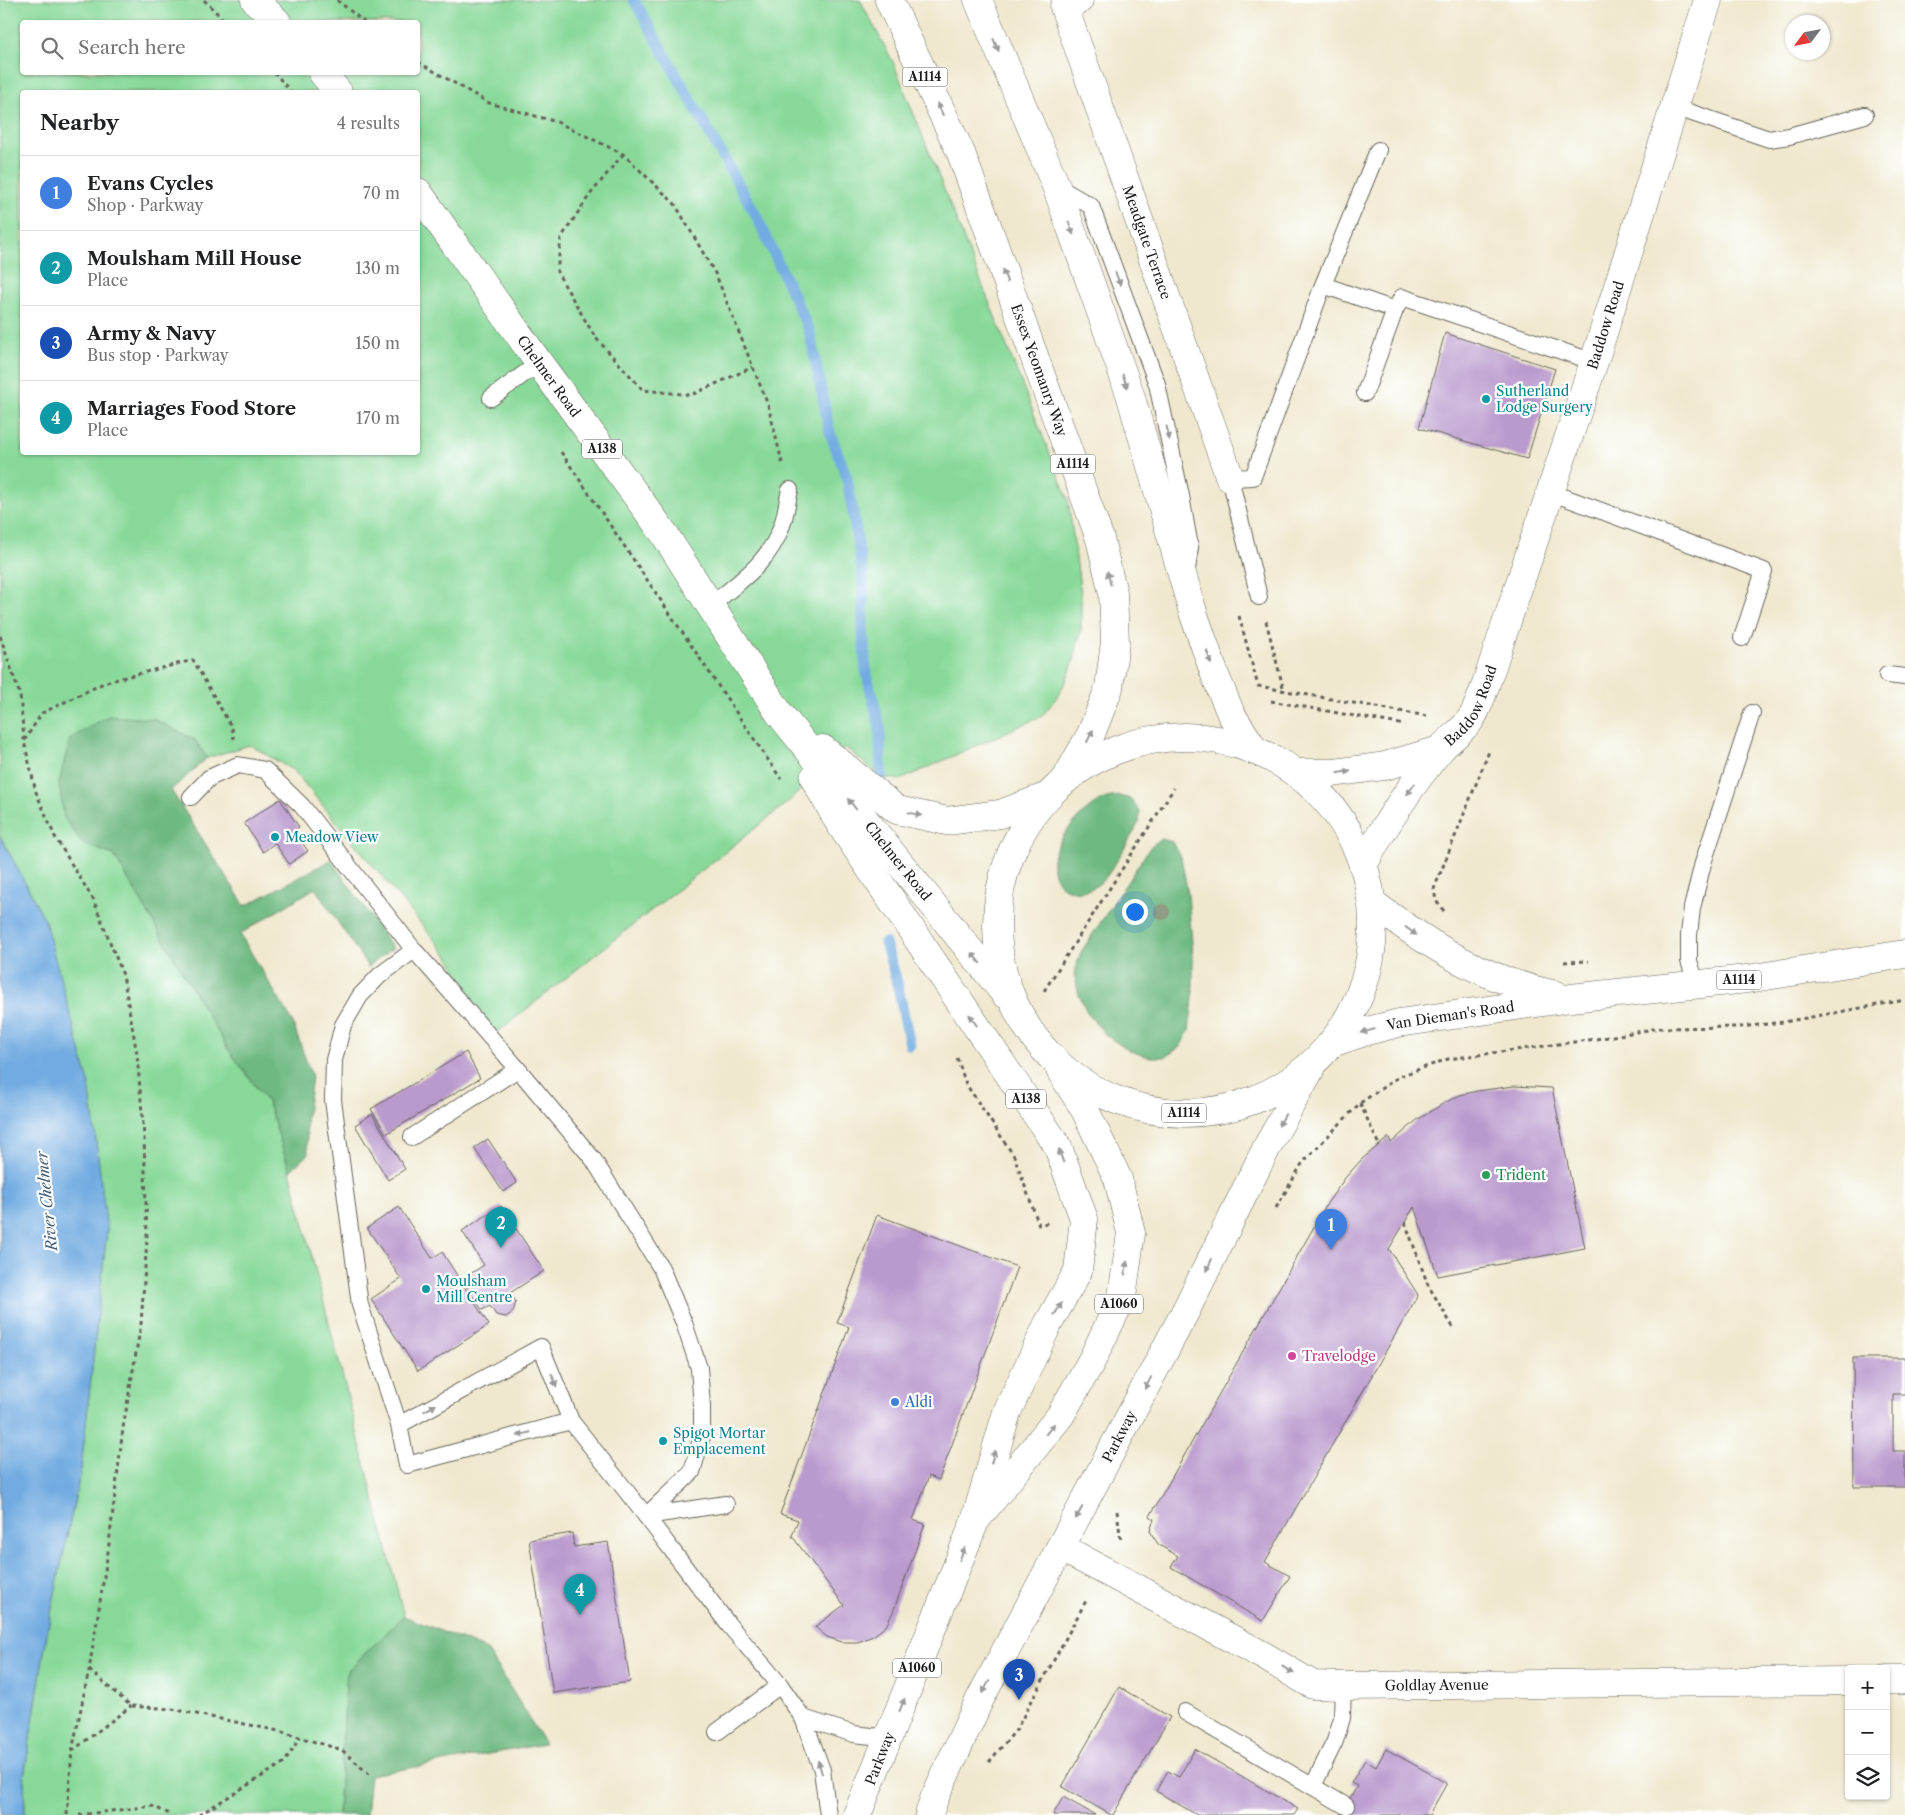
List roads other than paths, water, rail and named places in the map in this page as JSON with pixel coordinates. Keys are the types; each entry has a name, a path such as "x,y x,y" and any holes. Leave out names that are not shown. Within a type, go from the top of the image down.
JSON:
{"main road":[{"path":"255,0 275,20"},
{"name":"Essex Yeomanry Way","path":"889,0 961,153 1100,539 1113,593 1115,642 1109,688 1092,734 1057,788"},
{"path":"978,0 1056,186 1130,394 1185,588 1202,639 1231,714 1255,751"},
{"name":"Baddow Road","path":"1363,865 1383,828 1440,750 1472,718 1491,669 1594,362 1708,0"},
{"name":"Meadgate Terrace","path":"1068,2 1230,478"},
{"path":"324,75 336,90"},
{"name":"Chelmer Road","path":"420,195 539,363 663,532 779,713 1017,1009"},
{"name":"Chelmer Road","path":"779,713 897,810 947,821 1000,814 1057,788"},
{"name":"A138","path":"779,713 840,824 1058,1147 1084,1219 1078,1271 1048,1324 1007,1412 975,1521"},
{"name":"A1114","path":"1190,737 1223,741 1255,751 1296,773 1314,788 1343,824 1363,865 1372,903 1373,933 1370,962 1361,991 1348,1018 1323,1052 1290,1082 1262,1097 1232,1108 1192,1113 1168,1113 1140,1109 1107,1096 1086,1084 1054,1060 1033,1037 1017,1009 1002,966 997,920 1003,875 1020,833 1057,788 1094,760 1117,750 1157,739 1190,737"},
{"name":"Baddow Road","path":"1296,773 1333,773 1385,766 1440,750"},
{"name":"Van Dieman's Road","path":"1372,903 1422,939 1463,963 1498,979 1536,991 1571,998"},
{"name":"Van Dieman's Road","path":"1323,1052 1367,1031 1399,1023 1571,998 1747,979 1905,954"},
{"name":"Parkway","path":"929,1815 934,1799 980,1699 1184,1314 1267,1147 1323,1052"},
{"name":"Parkway","path":"857,1815 975,1521 1060,1416 1092,1360 1122,1297 1131,1233 1118,1179 1085,1110 1054,1060"},
{"name":"Goldlay Avenue","path":"1060,1547 1264,1656 1313,1685 1845,1681"},
{"path":"1890,1680 1905,1680"}],"lane":[{"path":"1674,107 1769,139 1789,136 1866,115"},
{"path":"1259,597 1230,478 1253,476 1323,285 1378,150"},
{"path":"1323,285 1395,310"},
{"path":"1365,393 1395,310 1402,297 1594,362"},
{"path":"491,398 539,363"},
{"path":"710,606 753,572 771,550 783,525 790,490"},
{"path":"1550,492 1764,571 1742,638"},
{"path":"1887,675 1905,677"},
{"path":"1697,985 1690,961 1689,935 1692,908 1703,863 1752,713"},
{"path":"191,797 208,778 238,765 265,770 302,806 414,950 518,1069 593,1159 661,1268 684,1323 699,1368 702,1436 692,1472 646,1516"},
{"path":"414,950 380,975 360,996 343,1025 334,1060 333,1100 360,1305 399,1425 407,1465 571,1421"},
{"path":"412,1137 518,1069"},
{"path":"399,1425 540,1347 571,1421 728,1624 780,1685 803,1718 822,1770 828,1815"},
{"path":"646,1516 726,1504"},
{"path":"717,1732 780,1685"},
{"path":"1312,1786 1335,1741 1342,1718 1343,1686"},
{"path":"1184,1712 1346,1806"},
{"path":"803,1718 854,1734 889,1738"}],"water":[{"name":"River Chelmer","path":"0,836 44,918 89,1083 107,1230 81,1469 48,1627 24,1777 25,1815 0,1815"}],"waterway":[{"path":"634,0 757,217 809,330 830,433 847,478 863,574 863,628 866,671 880,728 881,777"},
{"path":"885,943 897,982 910,1045"}],"place":[{"name":"Sutherland Lodge Surgery","path":"1486,399"},
{"name":"Meadow View","path":"275,837"},
{"name":"Trident","path":"1486,1175"},
{"name":"Moulsham Mill House","path":"501,1248"},
{"name":"Evans Cycles","path":"1331,1250"},
{"name":"Moulsham Mill Centre","path":"426,1289"},
{"name":"Travelodge","path":"1292,1356"},
{"name":"Aldi","path":"895,1402"},
{"name":"Spigot Mortar Emplacement","path":"663,1441"},
{"name":"Marriages Food Store","path":"580,1615"},
{"name":"Army & Navy","path":"1019,1700"}]}
